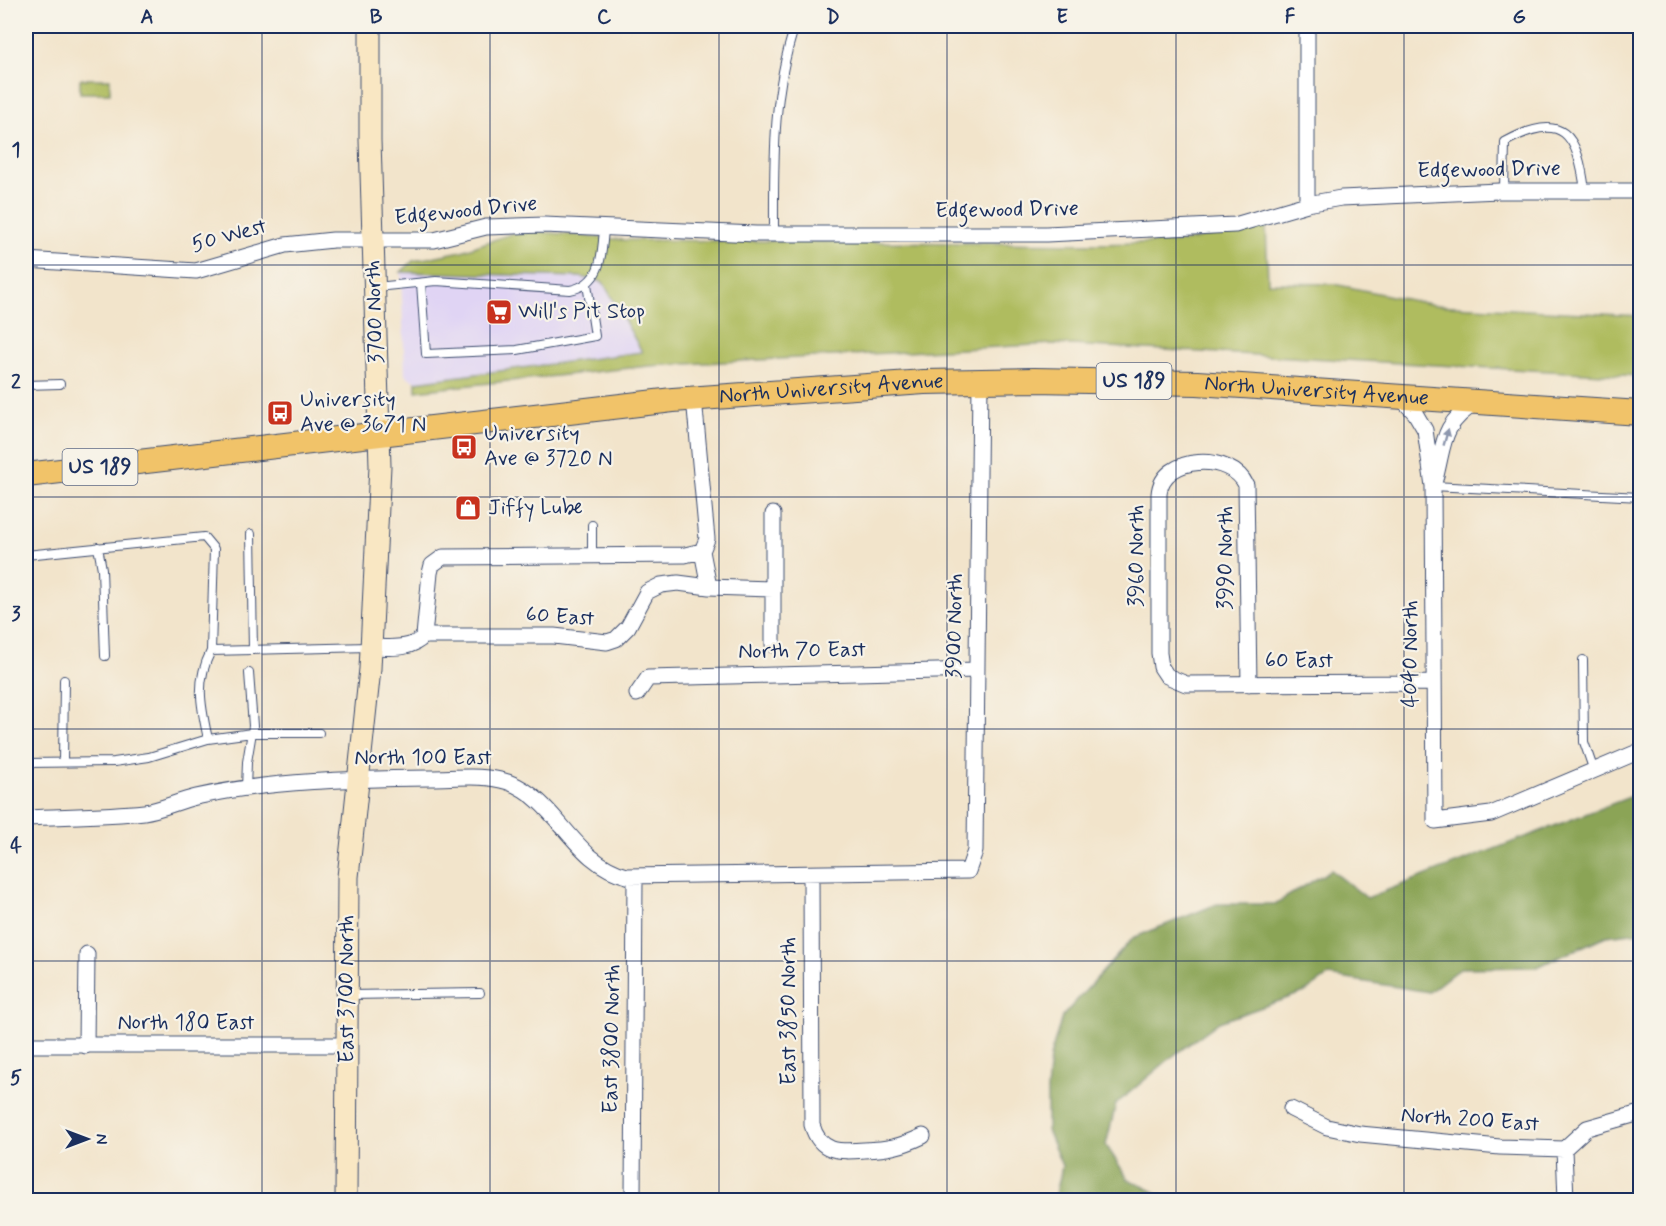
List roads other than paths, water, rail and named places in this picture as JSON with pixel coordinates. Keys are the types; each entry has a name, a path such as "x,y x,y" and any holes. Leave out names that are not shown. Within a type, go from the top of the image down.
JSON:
{"highway":[{"name":"North University Avenue","path":"26,475 694,398 845,386 980,381 1197,383 1641,413"}],"main road":[{"name":"3700 North","path":"359,779 371,647 380,434 372,242 370,26"},
{"name":"East 3700 North","path":"346,1200 348,877 359,779"}],"street":[{"path":"1307,26 1307,204"},
{"name":"Edgewood Drive","path":"372,242 434,240 486,227 544,225 774,234 1046,234 1235,225 1307,204 1341,198 1504,191 1641,191"},
{"name":"50 West","path":"26,260 196,271 285,245 333,240 372,242"},
{"name":"3900 North","path":"968,871 975,850 980,381"},
{"name":"4040 North","path":"1398,396 1415,413 1425,430 1433,486 1435,821 1491,814 1594,771"},
{"path":"694,398 707,539 702,551 708,587"},
{"name":"4040 North","path":"1433,486 1446,432 1457,417 1478,401"},
{"name":"3960 North","path":"1167,676 1161,667 1159,654 1160,488 1170,470 1185,465 1203,464"},
{"name":"3990 North","path":"1203,464 1222,464 1234,469 1243,478 1248,491 1249,684"},
{"path":"773,514 773,645"},
{"path":"371,647 406,646 418,642 424,636 430,573 432,565 443,557 693,554 702,551"},
{"name":"60 East","path":"424,636 554,636 607,642 623,633 642,599 652,588 669,583 773,589"},
{"name":"North 70 East","path":"637,694 648,678 977,670"},
{"name":"60 East","path":"1167,676 1174,681 1186,684 1433,683"},
{"path":"1594,771 1641,751"},
{"name":"North 100 East","path":"26,818 146,812 196,797 359,779 477,777 508,782 524,790 540,802 587,856 613,873 635,877 968,871"},
{"name":"East 3850 North","path":"812,874 812,1125 815,1135 823,1145 839,1152 899,1148 922,1136"},
{"name":"East 3800 North","path":"633,1200 635,877"},
{"path":"86,1046 87,954"},
{"name":"North 180 East","path":"26,1045 347,1046"},
{"name":"North 200 East","path":"1291,1109 1327,1127 1360,1134 1500,1147 1564,1149 1587,1128 1641,1113"},
{"path":"1564,1149 1566,1200"}],"lane":[{"path":"774,234 774,157 780,86 795,26"},
{"path":"1504,191 1505,142 1530,128 1551,127 1572,139 1581,157 1586,191"},
{"path":"374,288 436,281 570,290 587,284 601,263 604,228"},
{"path":"421,284 426,354 517,350 595,336 587,284"},
{"path":"26,385 60,384"},
{"path":"1433,486 1641,497"},
{"path":"592,525 592,555"},
{"path":"251,534 253,650"},
{"path":"26,555 204,537 214,549 211,651 201,671 201,706 208,738"},
{"path":"98,548 102,569 105,656"},
{"path":"211,651 371,647"},
{"path":"1583,660 1584,742 1594,771"},
{"path":"246,790 247,762 252,733 249,673"},
{"path":"63,762 64,681"},
{"path":"26,763 114,762 148,757 208,738 252,733 319,733"},
{"path":"347,995 480,993"}],"place":[{"name":"Will's Pit Stop","path":"499,312"},
{"name":"University Ave @ 3671 N","path":"280,413"},
{"name":"University Ave @ 3720 N","path":"464,447"},
{"name":"Jiffy Lube","path":"468,508"}]}
